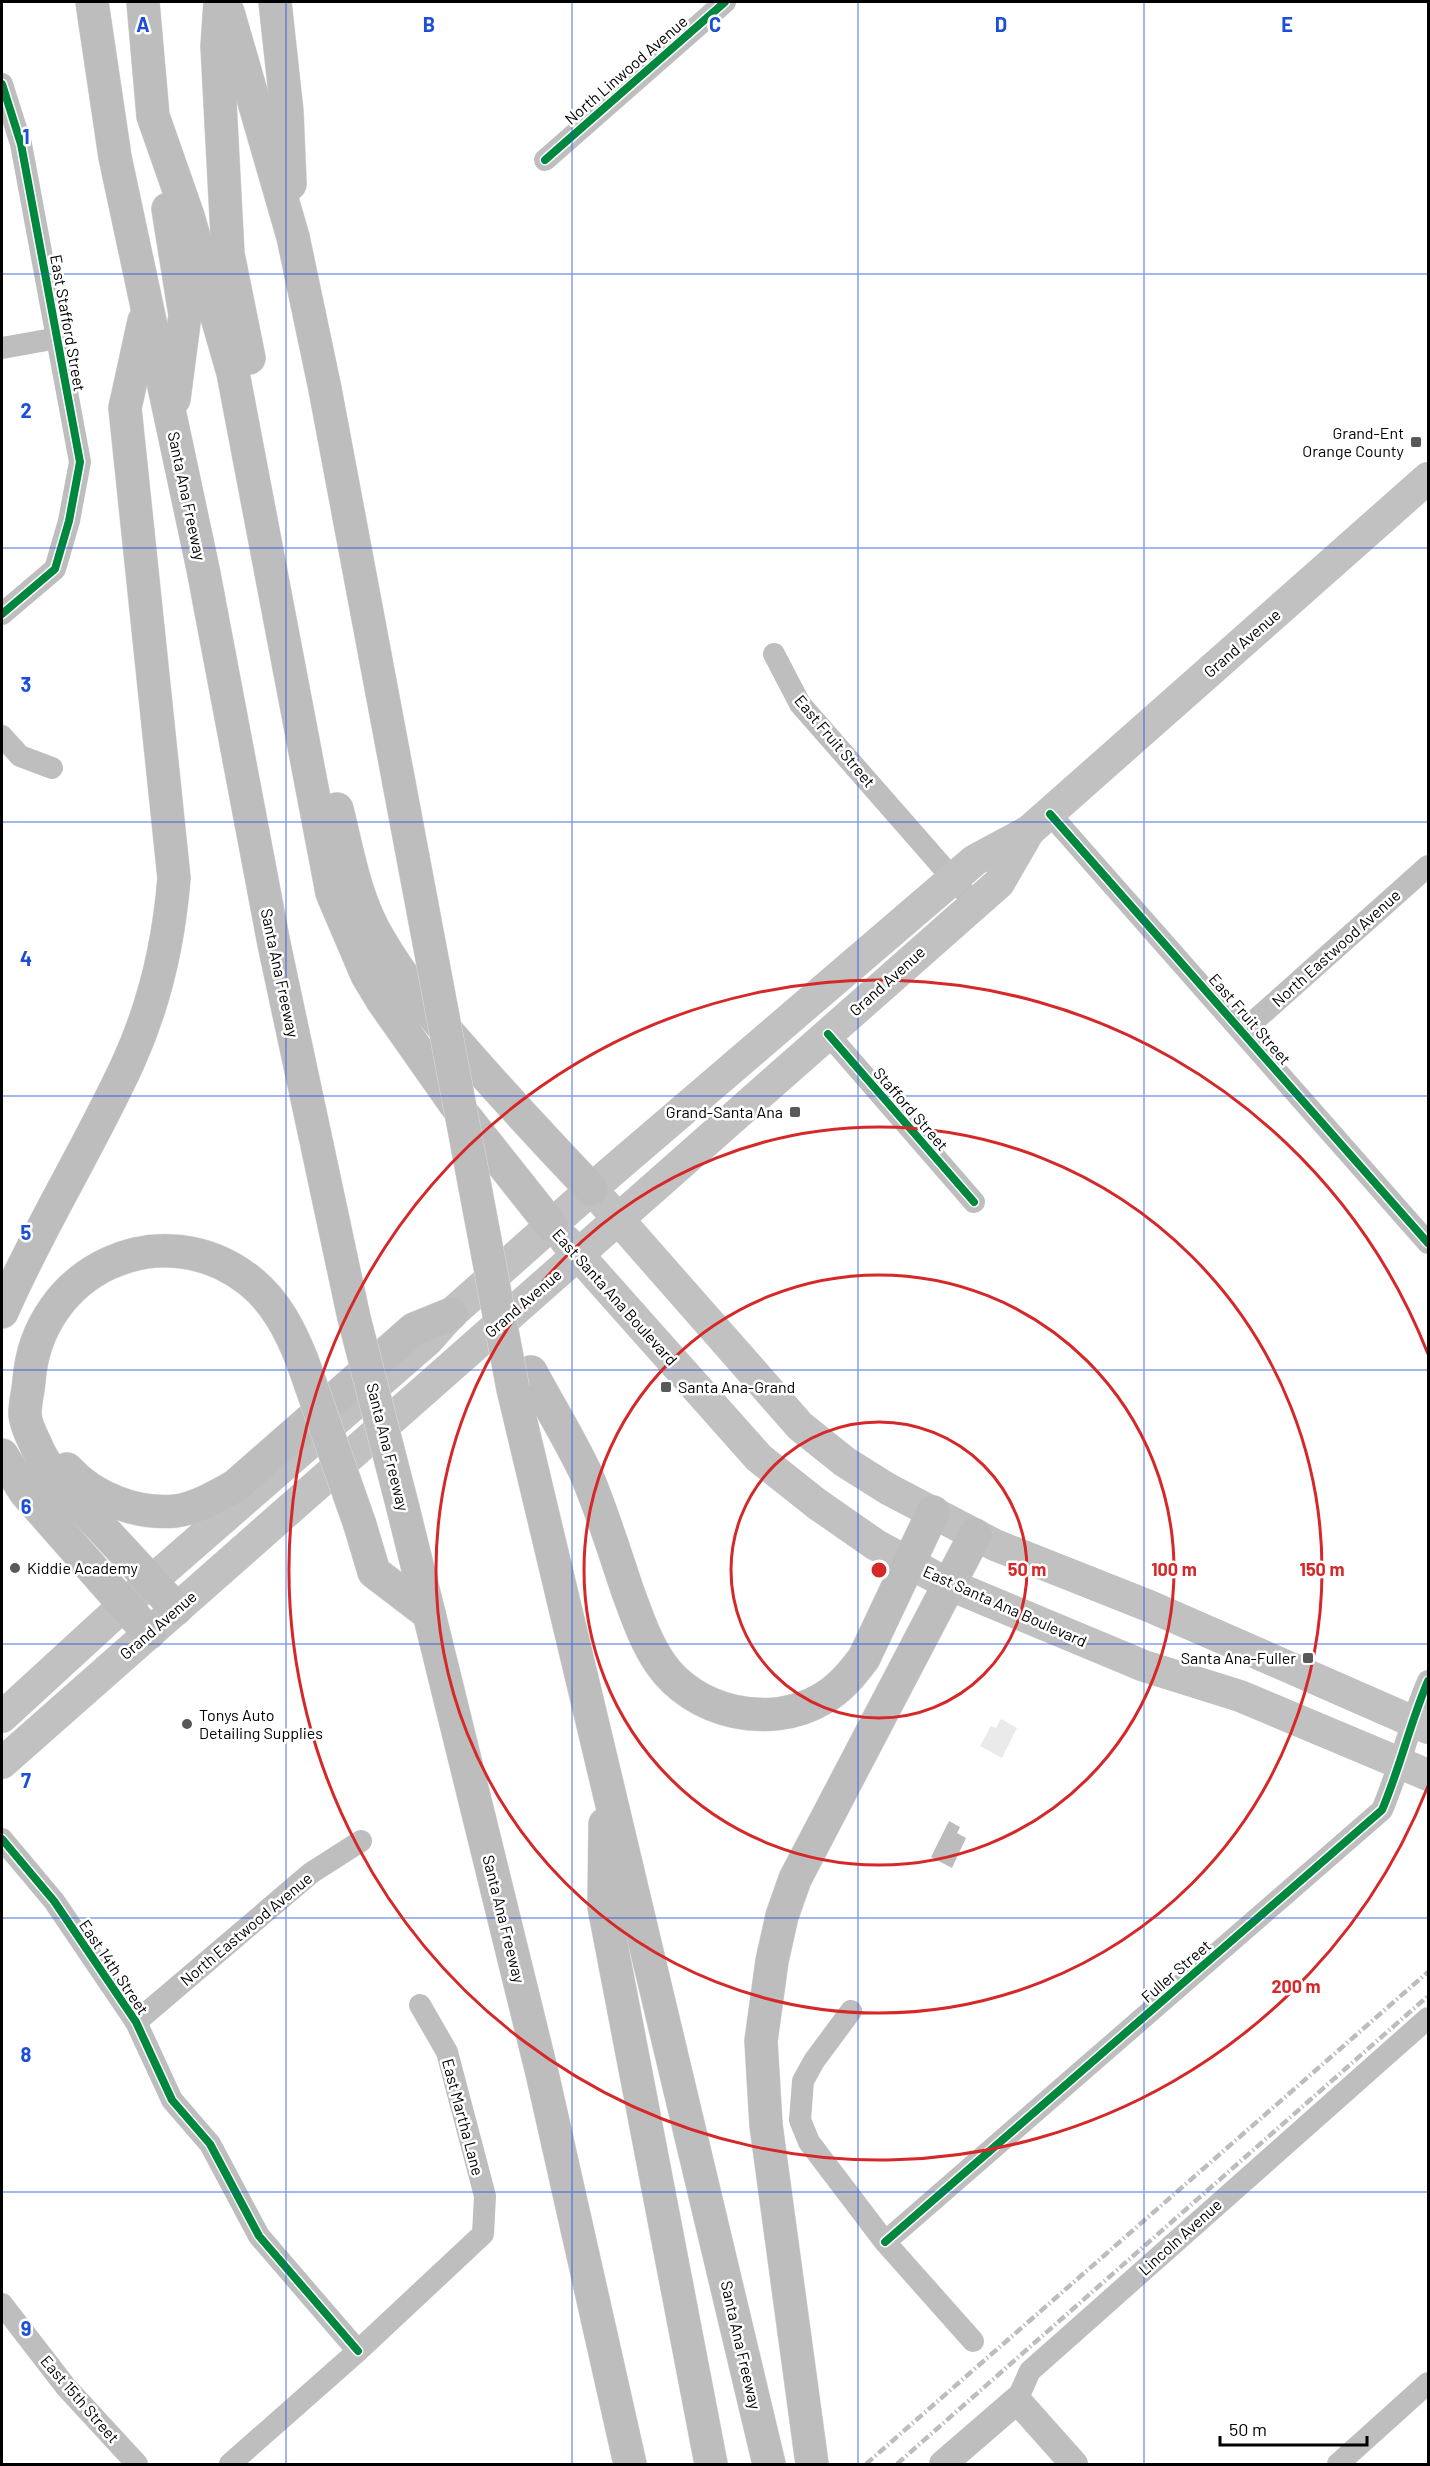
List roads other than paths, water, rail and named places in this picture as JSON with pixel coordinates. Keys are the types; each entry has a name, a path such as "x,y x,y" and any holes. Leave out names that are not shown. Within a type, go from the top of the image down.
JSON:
{"highway":[{"name":"Santa Ana Freeway","path":"92,2 115,157 202,569 274,944 354,1318 540,2062 630,2464"},
{"path":"143,2 153,116 188,216 233,374 332,893 367,975 382,1000 455,1104 551,1225"},
{"path":"220,2 217,46 228,254 337,808 356,889 378,938 409,985 439,1023 521,1116 591,1189"},
{"path":"225,2 293,237 325,389 499,1313 522,1381 586,1476 640,1624 651,1648 671,1677 707,1703 738,1713 755,1715 789,1711 822,1699 851,1675 864,1658 933,1512"},
{"path":"275,2 287,111 293,237"},
{"name":"Santa Ana Freeway","path":"153,116 185,315 171,424"},
{"path":"2,1312 21,1266 128,1062 153,995 171,912 174,878 125,408 147,310"},
{"path":"176,1609 73,1498 36,1446 25,1414 31,1360 39,1333 60,1300 82,1279 102,1265 126,1256 154,1251 184,1253 228,1266 251,1281 270,1300 289,1328 302,1360 360,1525 374,1572 429,1614"},
{"path":"28,1389 44,1437 56,1457 87,1487 114,1502 144,1510 176,1510 209,1500 235,1486 414,1329 451,1314"},
{"name":"Santa Ana Freeway","path":"522,1381 605,1771 769,2464"},
{"path":"2,1455 25,1492 149,1633"},
{"path":"812,2464 766,2125 761,2041 772,1960 782,1916 795,1879 975,1535"},
{"name":"Santa Ana Freeway","path":"605,1771 604,1907 711,2464"}],"main road":[{"name":"Grand Avenue","path":"2,1717 125,1604 428,1340 451,1314 591,1189 975,860 1040,823 1428,478"},
{"name":"Grand Avenue","path":"2,1763 999,883 1040,823"},
{"path":"591,1189 800,1426 844,1462 888,1489 995,1545 1149,1606 1421,1725"},
{"name":"East Santa Ana Boulevard","path":"551,1225 759,1458 836,1518 876,1545 950,1584 1144,1666 1240,1696 1428,1775"},
{"path":"2,1691 28,1675 42,1661 72,1652"}],"street":[{"name":"North Linwood Avenue","path":"545,160 725,2"},
{"name":"East Stafford Street","path":"2,84 21,144 80,462 69,521 55,569 2,614"},
{"path":"2,348 58,338"},
{"name":"East Fruit Street","path":"774,654 800,704 975,904"},
{"path":"2,736 20,756 52,768"},
{"name":"East Fruit Street","path":"1040,823 1243,1031 1428,1243"},
{"name":"North Eastwood Avenue","path":"1243,1031 1428,866"},
{"name":"Stafford Street","path":"828,1034 974,1202"},
{"name":"Fuller Street","path":"885,2242 1382,1810 1400,1763 1421,1725 1428,1681"},
{"name":"East 14th Street","path":"2,1839 54,1901 136,2022 172,2100 210,2144 259,2236 358,2351"},
{"name":"North Eastwood Avenue","path":"136,2022 311,1873 361,1841"},
{"name":"East Martha Lane","path":"358,2351 483,2234 485,2196 447,2052 420,2006"},
{"path":"851,2012 814,2061 803,2081 800,2120 809,2142 885,2242 973,2341"},
{"name":"Lincoln Avenue","path":"943,2464 1017,2400 1030,2371 1428,2018"},
{"name":"East 15th Street","path":"3,2309 66,2387 137,2464"},
{"path":"230,2464 358,2351"},
{"path":"1338,2464 1428,2383"},
{"path":"1017,2400 1074,2464"}],"railway":[{"path":"866,2464 1428,1972"},
{"path":"897,2464 1428,1996"}],"place":[{"name":"Grand-Ent Orange County","path":"1416,442"},
{"name":"Grand-Santa Ana","path":"795,1112"},
{"name":"Santa Ana-Grand","path":"666,1387"},
{"name":"Kiddie Academy","path":"15,1568"},
{"name":"Santa Ana-Fuller","path":"1308,1658"},
{"name":"Tonys Auto Detailing Supplies","path":"187,1724"}]}
